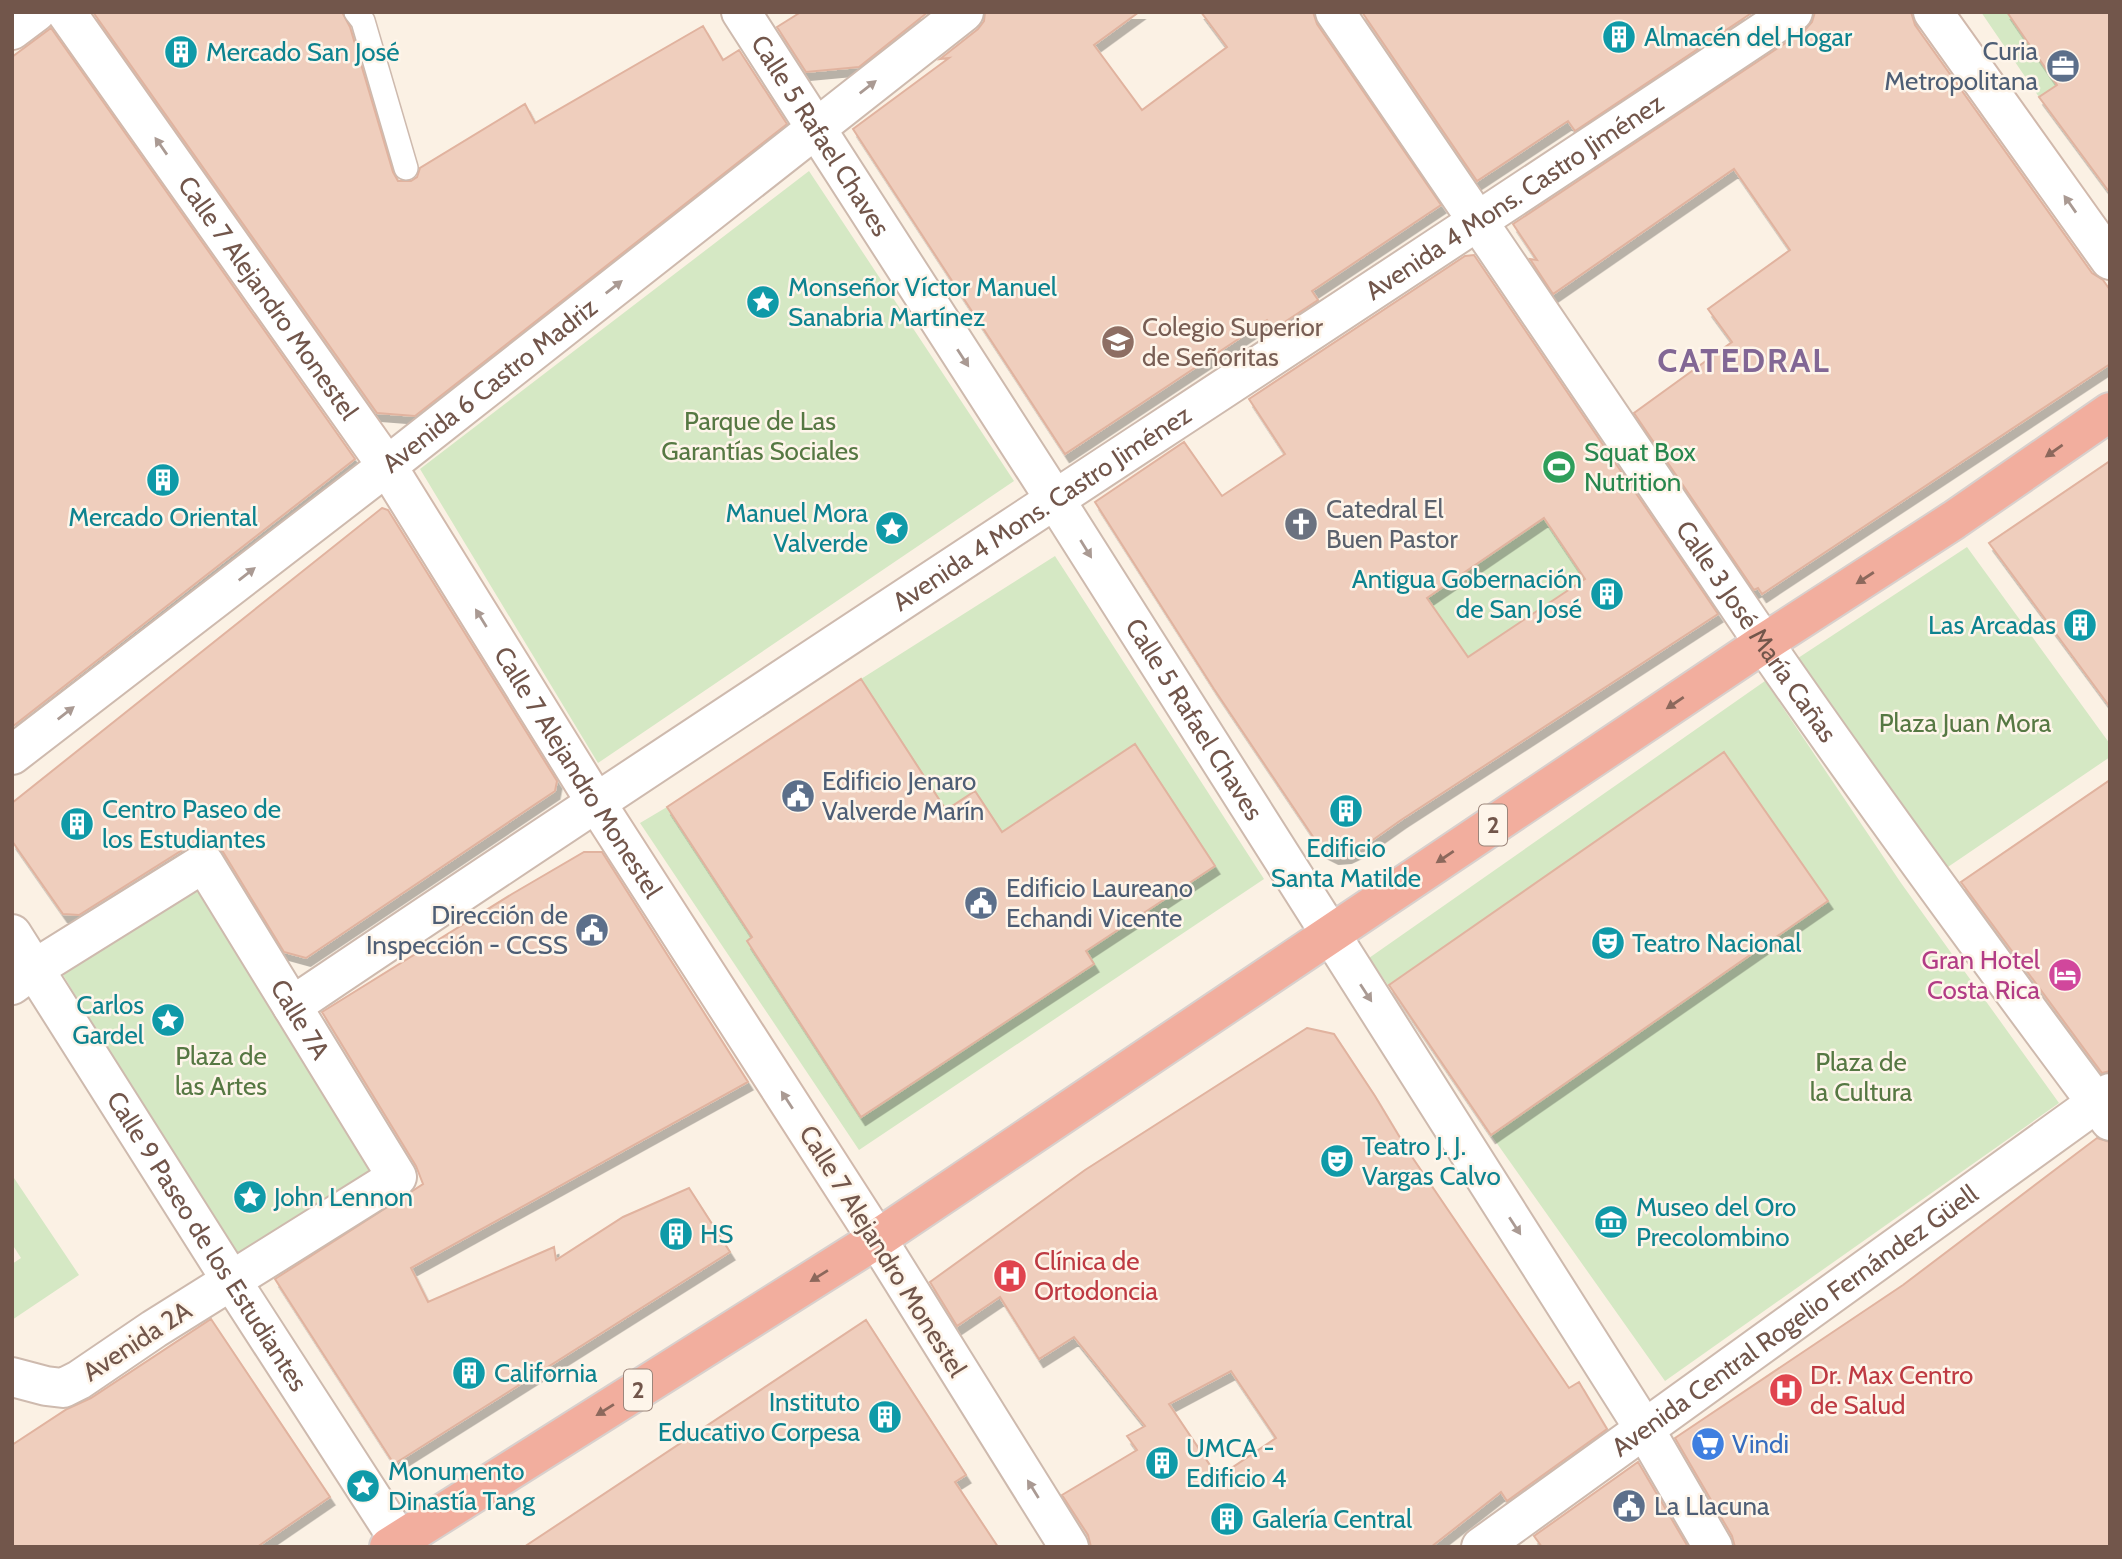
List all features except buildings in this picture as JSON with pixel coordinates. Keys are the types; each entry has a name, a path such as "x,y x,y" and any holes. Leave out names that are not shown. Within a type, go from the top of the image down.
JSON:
{"highway":[{"name":"2","path":"397,1545 877,1240 1764,643 1954,520 2110,412"}],"street":[{"path":"12,30 36,12"},
{"name":"Calle 7 Alejandro Monestel","path":"66,12 387,466 595,802 877,1240 1069,1547"},
{"name":"Calle 5 Rafael Chaves","path":"741,12 1054,498 1645,1430 1713,1547"},
{"name":"Avenida 6 Castro Madriz","path":"12,755 387,466 964,12"},
{"name":"Calle 3 José María Cañas","path":"1335,12 1764,643 1939,891 2105,1106"},
{"name":"Avenida 4 Mons. Castro Jiménez","path":"292,1006 1054,498 1480,222 1793,12"},
{"path":"1933,12 2110,260"},
{"name":"Calle 7A","path":"23,977 204,863 397,1177"},
{"name":"Calle 9 Paseo de los Estudiantes","path":"12,934 23,977 230,1280 397,1545"},
{"name":"Avenida Central Rogelio Fernández Güell","path":"1481,1547 2105,1106"},
{"name":"Avenida 2A","path":"12,1377 63,1388 79,1380 230,1280 397,1177"}],"lane":[{"path":"356,12 363,22 406,168"}],"green space":[{"path":"1981,12 2007,12 2057,85 2039,97"},
{"name":"Parque de Las Garantías Sociales","path":"809,171 1014,481 598,763 420,469"},
{"path":"1544,518 1585,579 1468,657 1427,598"},
{"name":"Plaza Juan Mora","path":"1967,547 2110,744 2110,757 1942,871 1792,662"},
{"path":"1055,556 1264,879 859,1150 640,823 667,807 736,912 861,679","holes":["1135,744 1215,866 1086,951 1094,964 861,1116 747,941 974,792 1002,832"]},
{"name":"Plaza de la Cultura","path":"1765,681 1901,883 2059,1103 1665,1381 1491,1135 1827,901 1725,753 1388,985 1369,958"},
{"name":"Plaza de las Artes","path":"205,881 382,1172 237,1261 60,970"},
{"path":"12,1175 79,1275 12,1320 12,1264 21,1258 12,1244"}],"place":[{"name":"Almacén del Hogar","path":"1619,37"},
{"name":"Mercado San José","path":"181,52"},
{"name":"Curia Metropolitana","path":"2063,66"},
{"name":"Monseñor Víctor Manuel Sanabria Martínez","path":"763,302"},
{"name":"Colegio Superior de Señoritas","path":"1118,342"},
{"name":"Squat Box Nutrition","path":"1559,467"},
{"name":"Mercado Oriental","path":"163,480"},
{"name":"Catedral El Buen Pastor","path":"1301,524"},
{"name":"Manuel Mora Valverde","path":"892,528"},
{"name":"Antigua Gobernación de San José","path":"1607,594"},
{"name":"Las Arcadas","path":"2080,625"},
{"name":"Edificio Jenaro Valverde Marín","path":"798,796"},
{"name":"Edificio Santa Matilde","path":"1346,811"},
{"name":"Centro Paseo de los Estudiantes","path":"77,824"},
{"name":"Edificio Laureano Echandi Vicente","path":"981,903"},
{"name":"Dirección de Inspección - CCSS","path":"592,930"},
{"name":"Teatro Nacional","path":"1608,943"},
{"name":"Gran Hotel Costa Rica","path":"2065,975"},
{"name":"Carlos Gardel","path":"168,1020"},
{"name":"Teatro J. J. Vargas Calvo","path":"1337,1161"},
{"name":"John Lennon","path":"250,1197"},
{"name":"Museo del Oro Precolombino","path":"1611,1222"},
{"name":"HS","path":"676,1234"},
{"name":"Clínica de Ortodoncia","path":"1010,1276"},
{"name":"California","path":"469,1373"},
{"name":"Dr. Max Centro de Salud","path":"1786,1390"},
{"name":"Instituto Educativo Corpesa","path":"885,1417"},
{"name":"Vindi","path":"1708,1444"},
{"name":"UMCA - Edificio 4","path":"1162,1463"},
{"name":"Monumento Dinastía Tang","path":"363,1486"},
{"name":"La Llacuna","path":"1629,1506"},
{"name":"Galería Central","path":"1227,1519"}],"district":[{"name":"CATEDRAL","path":"1744,360"}]}
